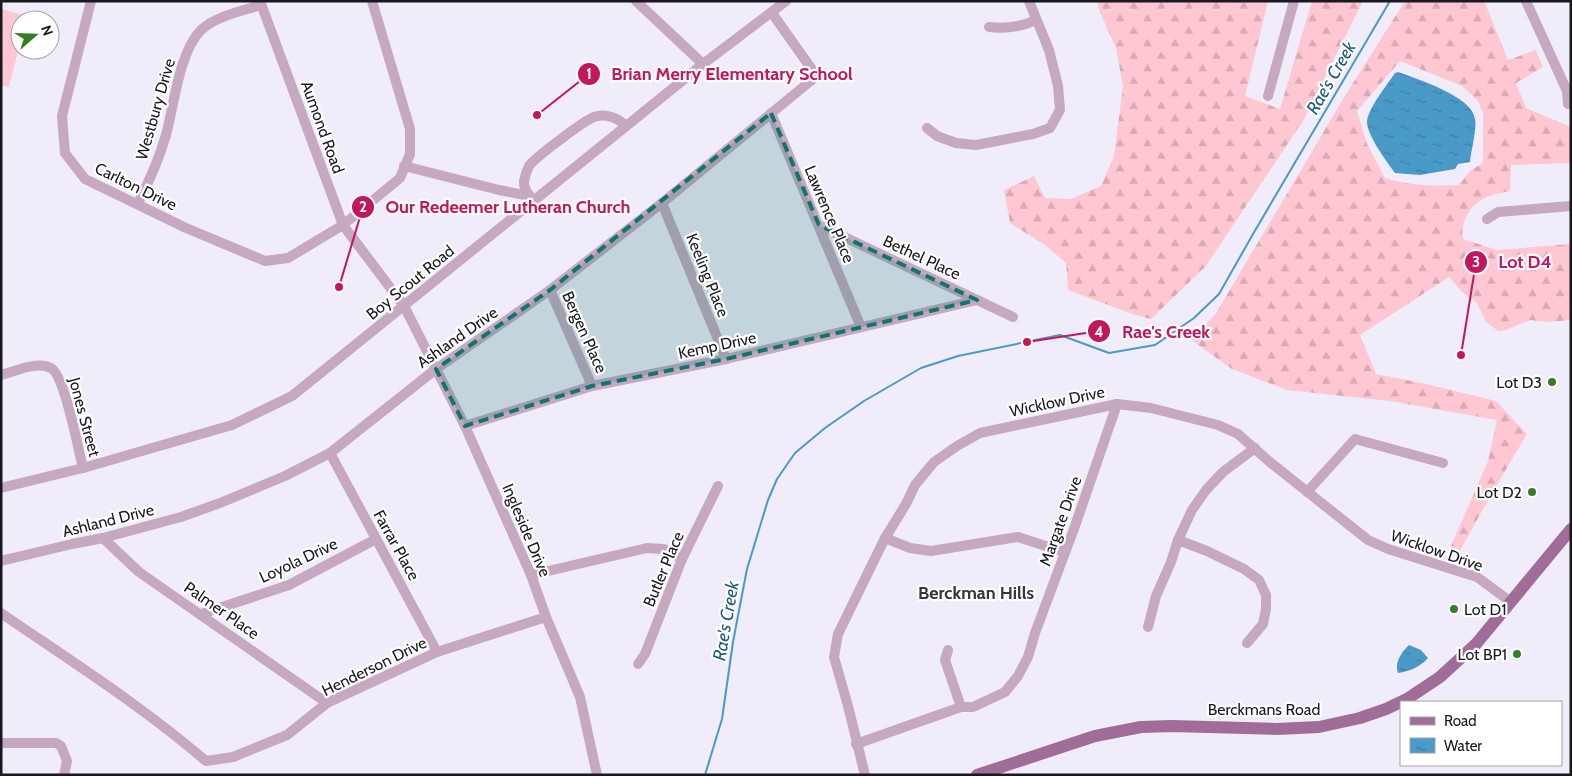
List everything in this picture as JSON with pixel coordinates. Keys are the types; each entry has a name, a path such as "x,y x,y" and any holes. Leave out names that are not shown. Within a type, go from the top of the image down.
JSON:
{"main road":[{"name":"Berckmans Road","path":"1402,701 1440,678 1476,644 1571,529"},
{"name":"Berckmans Road","path":"977,775 1095,736 1141,727 1277,729 1319,727 1360,718 1400,702"}],"street":[{"name":"Carlton Drive","path":"91,1 62,116 65,153 85,179 138,203 186,228 265,260 288,258 343,225 400,178 410,154 410,129 372,1"},
{"path":"636,1 703,64"},
{"name":"Boy Scout Road","path":"1,488 83,468 232,425 292,396 404,306 531,199 786,1"},
{"path":"927,128 937,136 956,143 976,145 1033,134 1050,128 1060,110 1058,86 1049,50 1028,1"},
{"path":"1268,96 1294,1"},
{"path":"1526,1 1567,91 1568,104"},
{"name":"Westbury Drive","path":"138,203 150,181 165,137 186,53 201,30 217,20 261,3"},
{"name":"Aumond Road","path":"261,3 343,225 404,306"},
{"name":"Ashland Drive","path":"1,561 103,538 181,517 220,504 285,476 330,453 436,369 550,290 662,203 813,79 813,71 772,13"},
{"path":"990,27 1005,28 1027,24 1036,20"},
{"name":"Lawrence Place","path":"771,113 861,327"},
{"path":"531,199 524,188 530,164 582,123 596,116 609,116 620,120 626,126"},
{"path":"404,166 531,199"},
{"name":"Keeling Place","path":"662,203 726,359"},
{"path":"1487,219 1498,212 1571,206"},
{"name":"Bethel Place","path":"819,225 1013,317"},
{"name":"Bergen Place","path":"550,290 592,386"},
{"name":"Kemp Drive","path":"466,426 592,386 726,359 978,300"},
{"name":"Ingleside Drive","path":"404,306 466,426 531,574 546,617 580,697 598,775"},
{"name":"Jones Street","path":"1,375 37,366 50,367 57,373 66,397 83,468"},
{"name":"Wicklow Drive","path":"864,775 834,657 838,634 885,538 906,504 915,485 934,462 980,433 1117,404 1151,408 1218,425 1238,434 1271,463 1368,540 1388,549 1477,577 1511,602"},
{"name":"Margate Drive","path":"856,744 961,707 973,707 1005,692 1018,676 1028,657 1035,632 1075,526 1117,404"},
{"path":"1307,492 1355,439 1443,463"},
{"path":"1148,626 1156,596 1192,510 1206,490 1223,472 1255,448"},
{"name":"Farrar Place","path":"330,453 437,652"},
{"name":"Butler Place","path":"638,664 645,654 682,559 718,486"},
{"path":"885,538 910,548 931,551 1018,537 1064,552"},
{"name":"Palmer Place","path":"103,538 139,572 327,703"},
{"name":"Loyola Drive","path":"201,614 289,584 376,539"},
{"path":"1178,540 1207,551 1244,569 1259,580 1266,596 1266,609 1263,624 1247,643"},
{"path":"531,574 647,548 664,549 682,559"},
{"name":"Henderson Drive","path":"1,613 111,688 184,741 206,761 233,757 287,735 302,725 327,703 437,652 546,617"},
{"path":"948,650 945,660 961,707"},
{"path":"1,743 56,743 62,746 67,761 64,775"}],"highlighted area":[{"path":"771,113 819,225 977,300 726,359 592,386 465,426 436,369 550,290"}],"green space":[{"path":"1097,1 1268,1 1245,96 1280,109 1312,1 1363,1 1303,121 1206,266 1151,319 1135,315 1068,290 1066,263 1045,245 1010,223 1004,190 1034,176 1045,198 1071,199 1101,186 1114,156 1123,86 1116,48 1099,10"},
{"path":"1405,1 1484,1 1508,60 1536,50 1543,67 1516,83 1526,108 1571,127 1571,163 1511,165 1510,191 1490,196 1476,204 1465,220 1462,233 1463,239 1497,250 1571,244 1571,320 1548,322 1530,320 1506,330 1498,331 1486,322 1477,303 1461,291 1449,277 1360,335 1376,374 1496,401 1527,434 1457,556 1448,553 1488,461 1497,420 1390,401 1287,390 1232,369 1190,339 1215,315 1343,99","holes":["1400,61 1462,86 1478,101 1483,114 1483,163 1470,171 1459,185 1422,185 1385,178 1367,144 1357,111"]},
{"path":"1,9 10,11 10,60 16,60 9,87 1,85"}],"water":[{"path":"1398,72 1431,84 1455,96 1472,111 1475,119 1475,134 1470,162 1458,164 1455,169 1420,175 1395,173 1373,140 1367,121 1368,115 1379,96 1395,73"},
{"path":"1409,645 1421,650 1428,658 1414,668 1398,673 1398,661"}],"waterway":[{"name":"Rae's Creek","path":"705,775 722,719 733,642 747,569 768,500 777,479 795,453 825,428 864,401 921,368 958,356 1060,335 1109,353 1155,345 1194,318 1219,294 1390,1"}],"place":[{"name":"Brian Merry Elementary School","path":"537,115"},
{"name":"Our Redeemer Lutheran Church","path":"339,287"},
{"name":"Rae's Creek","path":"1027,342"},
{"name":"Lot D4","path":"1461,355"},
{"name":"Lot D3","path":"1552,382"},
{"name":"Lot D2","path":"1532,492"},
{"name":"Lot D1","path":"1454,609"},
{"name":"Lot BP1","path":"1517,654"}],"district":[{"name":"Berckman Hills","path":"976,593"}]}
